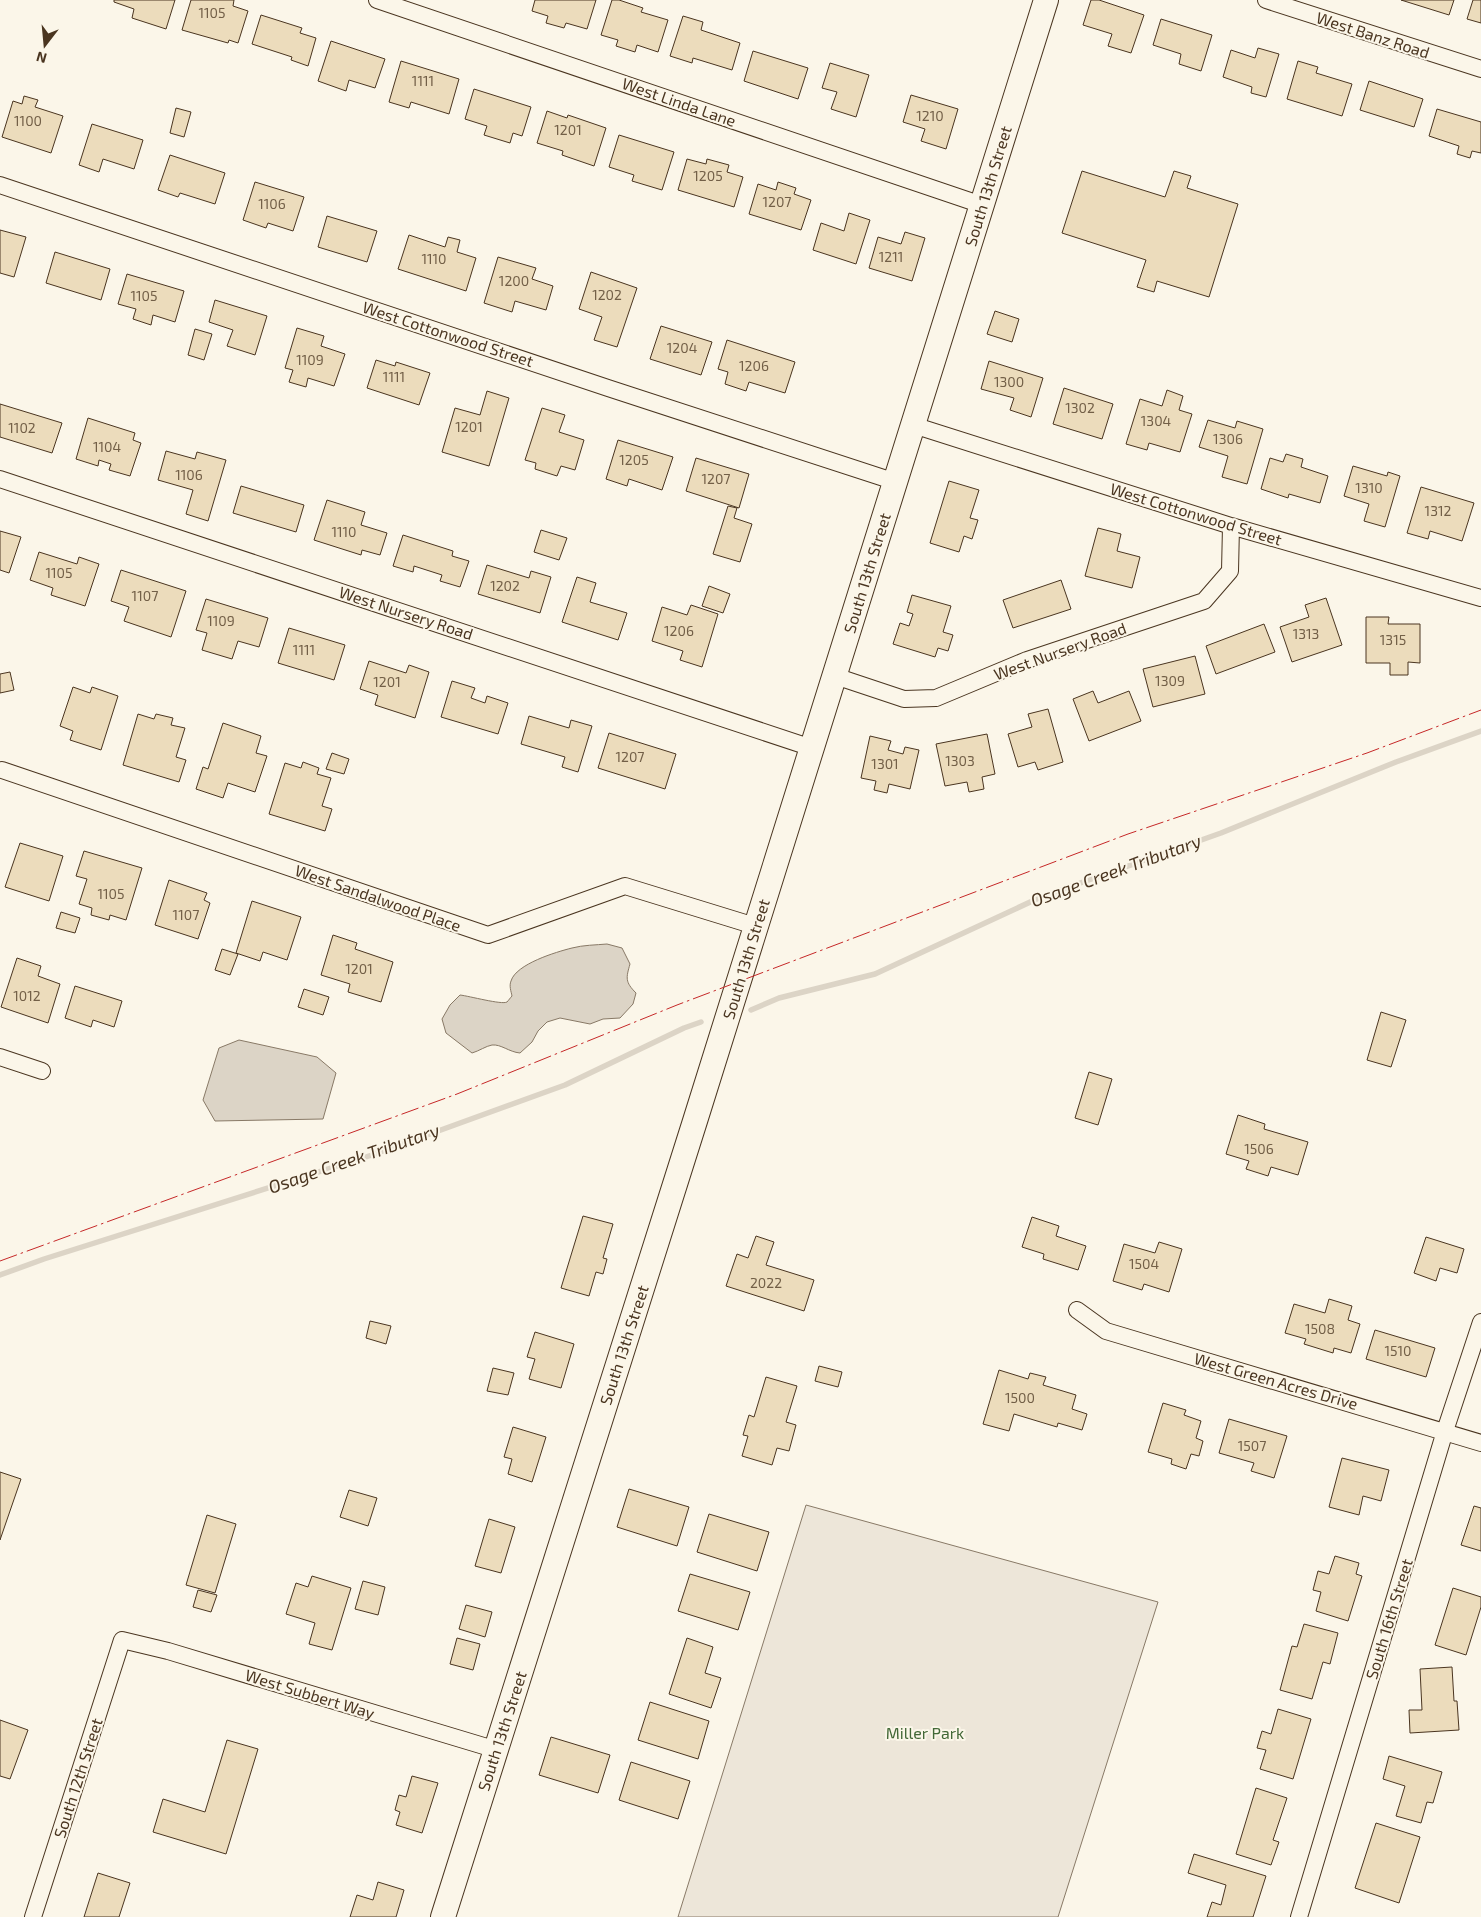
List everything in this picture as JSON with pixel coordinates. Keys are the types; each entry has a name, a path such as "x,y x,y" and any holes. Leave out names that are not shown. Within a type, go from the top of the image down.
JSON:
{"street":[{"name":"West Linda Lane","path":"377,0 982,205"},
{"name":"South 13th Street","path":"443,1917 703,1097 1046,0"},
{"name":"West Banz Road","path":"1266,0 1481,69"},
{"name":"West Cottonwood Street","path":"0,185 896,482"},
{"name":"West Cottonwood Street","path":"913,425 1231,526 1481,598"},
{"name":"West Nursery Road","path":"0,479 812,748"},
{"name":"West Nursery Road","path":"835,676 904,699 936,698 1027,660 1204,600 1230,571 1231,526"},
{"name":"West Sandalwood Place","path":"2,770 488,936 625,886 755,926"},
{"path":"0,1057 42,1071"},
{"name":"West Green Acres Drive","path":"1077,1310 1106,1331 1481,1443"},
{"name":"South 16th Street","path":"1299,1917 1445,1431 1481,1322"},
{"name":"West Subbert Way","path":"122,1640 497,1750"},
{"name":"South 12th Street","path":"33,1917 122,1640"}],"green space":[{"name":"Miller Park","path":"806,1505 1158,1602 1058,1917 678,1917"}],"shaded area":[{"path":"607,944 622,948 630,964 627,976 628,983 636,993 633,1004 620,1018 603,1019 590,1024 560,1018 547,1022 538,1031 532,1042 520,1053 492,1045 472,1053 446,1033 442,1019 450,1005 460,995 507,1002 512,996 510,985 514,975 528,964 572,948"},
{"path":"239,1040 317,1057 336,1073 323,1119 215,1121 203,1100 219,1048"}],"building":[{"path":"114,0 175,0 166,29 132,18 134,9 114,2"},
{"path":"191,0 234,0 233,6 248,11 238,43 229,40 228,43 182,30"},
{"path":"535,0 596,0 587,29 566,23 564,28 546,23 548,16 532,11"},
{"path":"612,0 619,0 643,8 641,12 668,20 658,52 637,45 635,52 616,46 618,40 601,35"},
{"path":"1091,0 1099,0 1144,15 1131,53 1108,46 1112,34 1083,25"},
{"path":"1401,0 1454,0 1449,15"},
{"path":"1473,0 1481,0 1481,23 1467,19"},
{"path":"261,15 302,28 300,33 316,38 308,66 291,60 292,57 252,44"},
{"path":"683,16 703,22 701,30 740,43 732,70 693,58 692,63 670,56"},
{"path":"1161,19 1212,35 1201,71 1179,64 1181,54 1153,45"},
{"path":"331,41 385,59 375,88 349,80 346,91 318,81"},
{"path":"1258,48 1279,54 1266,97 1251,93 1252,87 1223,77 1231,50 1255,58"},
{"path":"753,51 808,68 798,99 744,81"},
{"path":"401,61 459,79 449,114 411,102 409,108 389,102"},
{"path":"1298,61 1318,67 1316,73 1352,84 1342,116 1287,99"},
{"path":"830,63 869,75 856,117 831,109 837,92 822,88"},
{"path":"1369,81 1423,99 1414,127 1360,110"},
{"path":"474,89 531,107 522,136 513,133 510,143 484,135 487,126 465,119"},
{"path":"911,95 958,109 946,149 921,141 925,129 903,122"},
{"path":"24,96 38,100 35,107 63,116 51,153 2,137 13,101 22,104"},
{"path":"176,108 191,112 184,137 170,133"},
{"path":"1437,109 1481,122 1481,153 1472,151 1470,158 1457,154 1459,146 1429,136"},
{"path":"547,111 567,118 568,115 606,128 594,166 562,155 563,151 537,143"},
{"path":"92,124 143,140 134,169 103,159 99,172 79,165"},
{"path":"619,135 674,152 662,190 632,181 634,175 609,167"},
{"path":"170,155 225,173 215,204 180,193 178,197 158,190"},
{"path":"687,159 706,164 707,159 729,165 727,172 743,177 734,207 678,190"},
{"path":"1082,171 1165,197 1174,171 1191,176 1187,188 1238,204 1209,297 1157,281 1154,292 1137,287 1146,260 1062,233"},
{"path":"255,182 304,197 293,231 268,223 266,228 243,220"},
{"path":"778,182 796,188 794,194 811,200 801,230 749,214 758,184 776,190"},
{"path":"849,213 870,220 856,264 813,250 821,223 844,231"},
{"path":"327,216 377,231 367,262 318,247"},
{"path":"0,230 26,237 14,277 0,273"},
{"path":"905,232 925,238 912,281 869,268 878,237 901,244"},
{"path":"409,235 445,247 448,237 460,240 457,252 476,258 466,291 398,269"},
{"path":"55,252 110,269 101,300 46,283"},
{"path":"498,257 536,268 532,279 553,286 546,310 515,301 512,312 484,303"},
{"path":"591,272 637,288 617,347 594,340 602,317 579,309"},
{"path":"127,274 184,291 175,322 153,315 151,325 133,319 136,309 118,304"},
{"path":"215,300 267,316 255,355 227,346 233,330 209,322"},
{"path":"995,311 1019,319 1012,342 987,334"},
{"path":"661,326 712,342 701,375 650,359"},
{"path":"297,328 324,336 321,346 345,354 334,386 308,378 306,387 289,382 293,370 285,368"},
{"path":"195,329 212,334 204,360 188,355"},
{"path":"727,340 795,362 785,393 749,382 746,391 725,384 728,372 718,369"},
{"path":"376,360 395,366 396,362 430,373 419,405 367,388"},
{"path":"989,361 1043,378 1031,417 1010,410 1014,398 981,389"},
{"path":"1064,388 1113,404 1102,439 1053,424"},
{"path":"1167,390 1183,396 1179,410 1192,414 1180,452 1149,443 1147,450 1126,444 1140,399 1162,406"},
{"path":"487,391 509,398 489,466 442,452 455,408 480,415"},
{"path":"0,404 62,423 52,453 0,437"},
{"path":"542,408 565,415 559,432 584,440 575,470 561,466 557,476 535,469 536,463 525,460"},
{"path":"88,418 135,433 133,440 141,443 130,476 109,470 111,464 99,460 98,466 76,459"},
{"path":"1208,420 1235,428 1237,421 1263,429 1247,484 1222,477 1228,456 1199,447"},
{"path":"618,440 673,457 662,490 629,479 627,486 606,479"},
{"path":"166,451 195,459 197,452 226,460 208,521 186,514 193,490 158,480"},
{"path":"1286,454 1303,459 1301,467 1328,476 1320,503 1289,494 1288,498 1261,489 1270,458 1283,462"},
{"path":"696,458 749,474 739,508 686,491"},
{"path":"1353,466 1387,476 1388,472 1400,476 1385,527 1364,521 1369,504 1344,496"},
{"path":"949,481 979,490 970,518 978,520 972,539 964,536 959,552 930,543"},
{"path":"241,486 304,505 296,532 233,513"},
{"path":"1421,487 1474,503 1462,541 1430,531 1428,539 1407,533"},
{"path":"327,500 365,512 361,525 387,533 380,555 362,550 361,555 314,540"},
{"path":"728,506 737,508 734,518 752,524 740,562 713,554"},
{"path":"1098,528 1121,534 1117,551 1140,557 1132,588 1085,576"},
{"path":"541,530 567,538 559,560 534,552"},
{"path":"0,531 21,537 9,573 0,570"},
{"path":"403,535 453,551 452,556 469,561 460,587 440,581 442,575 414,566 413,572 393,566"},
{"path":"39,552 77,564 79,557 99,564 85,606 51,595 53,588 30,580"},
{"path":"487,565 529,578 531,571 551,577 540,613 478,594"},
{"path":"121,570 186,591 171,637 124,621 129,607 111,601"},
{"path":"577,577 596,583 590,602 627,613 618,640 562,622"},
{"path":"1061,580 1071,609 1013,628 1003,600"},
{"path":"709,586 730,594 723,613 702,606"},
{"path":"912,595 951,606 943,632 953,635 948,651 938,648 935,657 893,644 900,623 909,626 913,614 907,612"},
{"path":"1326,598 1342,645 1292,662 1280,627 1309,617 1305,605"},
{"path":"206,599 268,618 259,647 238,641 232,659 202,650 207,633 196,630"},
{"path":"691,605 718,614 702,667 680,660 683,651 652,641 662,607 687,615"},
{"path":"1366,617 1389,617 1388,624 1420,624 1420,663 1408,662 1408,675 1390,675 1390,663 1366,663"},
{"path":"1264,624 1275,652 1216,674 1206,646"},
{"path":"289,628 345,645 334,680 278,663"},
{"path":"1195,656 1205,694 1153,707 1143,669"},
{"path":"369,661 406,673 409,665 429,672 415,718 375,705 378,695 360,689"},
{"path":"10,672 14,690 0,693 0,674"},
{"path":"452,681 475,688 471,698 485,703 487,696 508,703 498,734 441,717"},
{"path":"73,687 90,693 92,687 118,696 101,750 70,740 73,731 60,726"},
{"path":"1093,691 1098,703 1129,691 1141,721 1089,741 1073,699"},
{"path":"1048,709 1063,762 1038,770 1035,762 1018,767 1008,734 1032,727 1028,714"},
{"path":"138,714 154,719 156,714 173,718 171,725 185,728 176,757 186,760 179,782 123,765"},
{"path":"529,716 569,728 571,720 592,726 578,772 562,767 565,757 521,744"},
{"path":"223,723 261,736 256,753 267,756 255,792 228,783 223,798 196,789 203,767 208,769"},
{"path":"609,733 676,754 665,789 598,768"},
{"path":"987,734 995,774 982,777 984,789 969,792 967,782 945,786 936,744"},
{"path":"870,736 891,741 888,750 903,754 905,747 919,750 910,789 889,784 887,793 874,790 876,781 861,778"},
{"path":"332,753 349,759 344,774 326,769"},
{"path":"303,762 319,768 317,774 331,778 322,806 332,809 325,831 269,814 285,763 301,768"},
{"path":"20,843 63,856 49,901 5,887"},
{"path":"84,851 142,868 126,920 110,915 109,920 91,915 92,908 79,904 87,879 76,876"},
{"path":"169,880 207,893 204,900 210,903 198,939 155,925"},
{"path":"252,901 301,917 287,960 263,952 260,961 236,953"},
{"path":"61,912 80,918 75,933 56,928"},
{"path":"333,935 357,943 355,949 393,962 381,1002 348,992 350,984 321,975"},
{"path":"222,949 238,954 230,975 215,970"},
{"path":"17,958 41,966 38,976 60,984 48,1023 1,1007"},
{"path":"75,986 122,1001 114,1027 93,1020 91,1027 65,1018"},
{"path":"304,989 329,997 323,1015 298,1007"},
{"path":"1381,1012 1406,1020 1391,1067 1367,1060"},
{"path":"1089,1072 1112,1079 1098,1125 1075,1118"},
{"path":"1238,1115 1265,1124 1264,1129 1308,1142 1298,1175 1271,1167 1268,1176 1246,1169 1249,1161 1226,1154"},
{"path":"583,1216 613,1224 603,1258 607,1259 603,1274 596,1272 589,1296 561,1288"},
{"path":"1032,1217 1059,1226 1056,1236 1086,1246 1078,1270 1043,1259 1044,1254 1022,1247"},
{"path":"756,1236 774,1242 766,1265 814,1280 804,1311 726,1286 737,1254 748,1258"},
{"path":"1426,1237 1464,1249 1457,1273 1440,1268 1436,1281 1414,1273"},
{"path":"1159,1242 1182,1249 1169,1292 1144,1284 1142,1290 1113,1281 1124,1244 1155,1253"},
{"path":"1329,1299 1352,1306 1348,1320 1360,1324 1351,1353 1334,1348 1333,1353 1304,1344 1306,1339 1285,1333 1294,1304 1325,1313"},
{"path":"370,1321 391,1326 386,1344 366,1338"},
{"path":"1375,1330 1435,1348 1426,1377 1366,1359"},
{"path":"535,1332 574,1344 561,1388 529,1379 535,1359 527,1357"},
{"path":"819,1366 842,1372 838,1387 815,1381"},
{"path":"493,1368 514,1373 508,1395 487,1391"},
{"path":"999,1370 1028,1379 1030,1373 1046,1377 1043,1385 1076,1395 1072,1409 1087,1414 1082,1430 1058,1423 1057,1427 1014,1414 1009,1431 983,1424"},
{"path":"766,1377 797,1386 786,1422 796,1425 789,1451 777,1448 772,1465 742,1456 748,1436 743,1435 749,1415 754,1417"},
{"path":"1163,1403 1186,1410 1184,1415 1201,1421 1196,1438 1203,1441 1199,1456 1191,1454 1186,1469 1171,1464 1172,1459 1148,1452"},
{"path":"1229,1419 1287,1436 1274,1478 1251,1471 1254,1463 1219,1453"},
{"path":"513,1427 546,1437 532,1482 508,1474 512,1459 504,1457"},
{"path":"1342,1458 1389,1470 1381,1501 1363,1496 1359,1515 1329,1507"},
{"path":"0,1472 21,1479 0,1540"},
{"path":"629,1489 689,1507 677,1546 617,1527"},
{"path":"349,1490 377,1498 368,1526 340,1517"},
{"path":"1474,1506 1481,1508 1481,1551 1461,1545"},
{"path":"709,1514 769,1532 757,1571 697,1552"},
{"path":"207,1515 236,1524 215,1593 186,1585"},
{"path":"489,1519 515,1527 501,1573 475,1566"},
{"path":"1335,1556 1359,1563 1356,1574 1362,1576 1348,1621 1316,1611 1321,1592 1313,1590 1318,1571 1329,1574"},
{"path":"690,1574 750,1592 738,1630 678,1611"},
{"path":"312,1576 351,1588 332,1650 309,1644 315,1623 286,1614 296,1583 308,1587"},
{"path":"363,1581 385,1587 378,1615 355,1609"},
{"path":"1453,1588 1481,1597 1481,1607 1466,1655 1435,1645"},
{"path":"198,1590 217,1595 211,1612 193,1607"},
{"path":"466,1605 492,1612 485,1637 459,1629"},
{"path":"1304,1624 1338,1633 1330,1664 1323,1662 1312,1699 1280,1690 1292,1646 1297,1647"},
{"path":"457,1638 480,1644 473,1670 450,1664"},
{"path":"687,1638 713,1647 705,1673 721,1678 711,1708 669,1694"},
{"path":"1452,1667 1454,1701 1457,1701 1459,1730 1410,1733 1409,1710 1422,1710 1420,1669"},
{"path":"650,1702 709,1721 698,1759 638,1740"},
{"path":"1278,1709 1311,1719 1293,1779 1260,1769 1266,1750 1257,1748 1262,1731 1271,1734"},
{"path":"0,1720 28,1730 10,1779 0,1776"},
{"path":"551,1737 610,1755 598,1793 539,1775"},
{"path":"227,1740 258,1749 226,1854 153,1832 163,1799 205,1812"},
{"path":"1389,1756 1442,1772 1433,1803 1427,1802 1421,1823 1396,1816 1405,1786 1383,1779"},
{"path":"631,1762 690,1781 678,1819 619,1800"},
{"path":"412,1776 438,1783 422,1833 396,1825 400,1812 395,1810 399,1795 406,1797"},
{"path":"1256,1788 1287,1798 1273,1840 1279,1842 1271,1865 1236,1854"},
{"path":"1376,1823 1420,1837 1399,1903 1355,1888"},
{"path":"1194,1854 1266,1876 1253,1917 1207,1917 1212,1902 1221,1905 1226,1885 1188,1873"},
{"path":"98,1873 130,1883 119,1917 84,1917"},
{"path":"378,1882 404,1890 396,1917 350,1917 357,1895 373,1900"}],"waterway":[{"name":"Osage Creek Tributary","path":"751,1010 779,998 875,974 1041,897 1221,833 1396,762 1481,731"},
{"name":"Osage Creek Tributary","path":"0,1275 44,1259 372,1155 565,1085 684,1028 701,1022"}],"power":[{"path":"0,1261 457,1094 677,1005 1128,834 1367,753 1481,710"}]}
